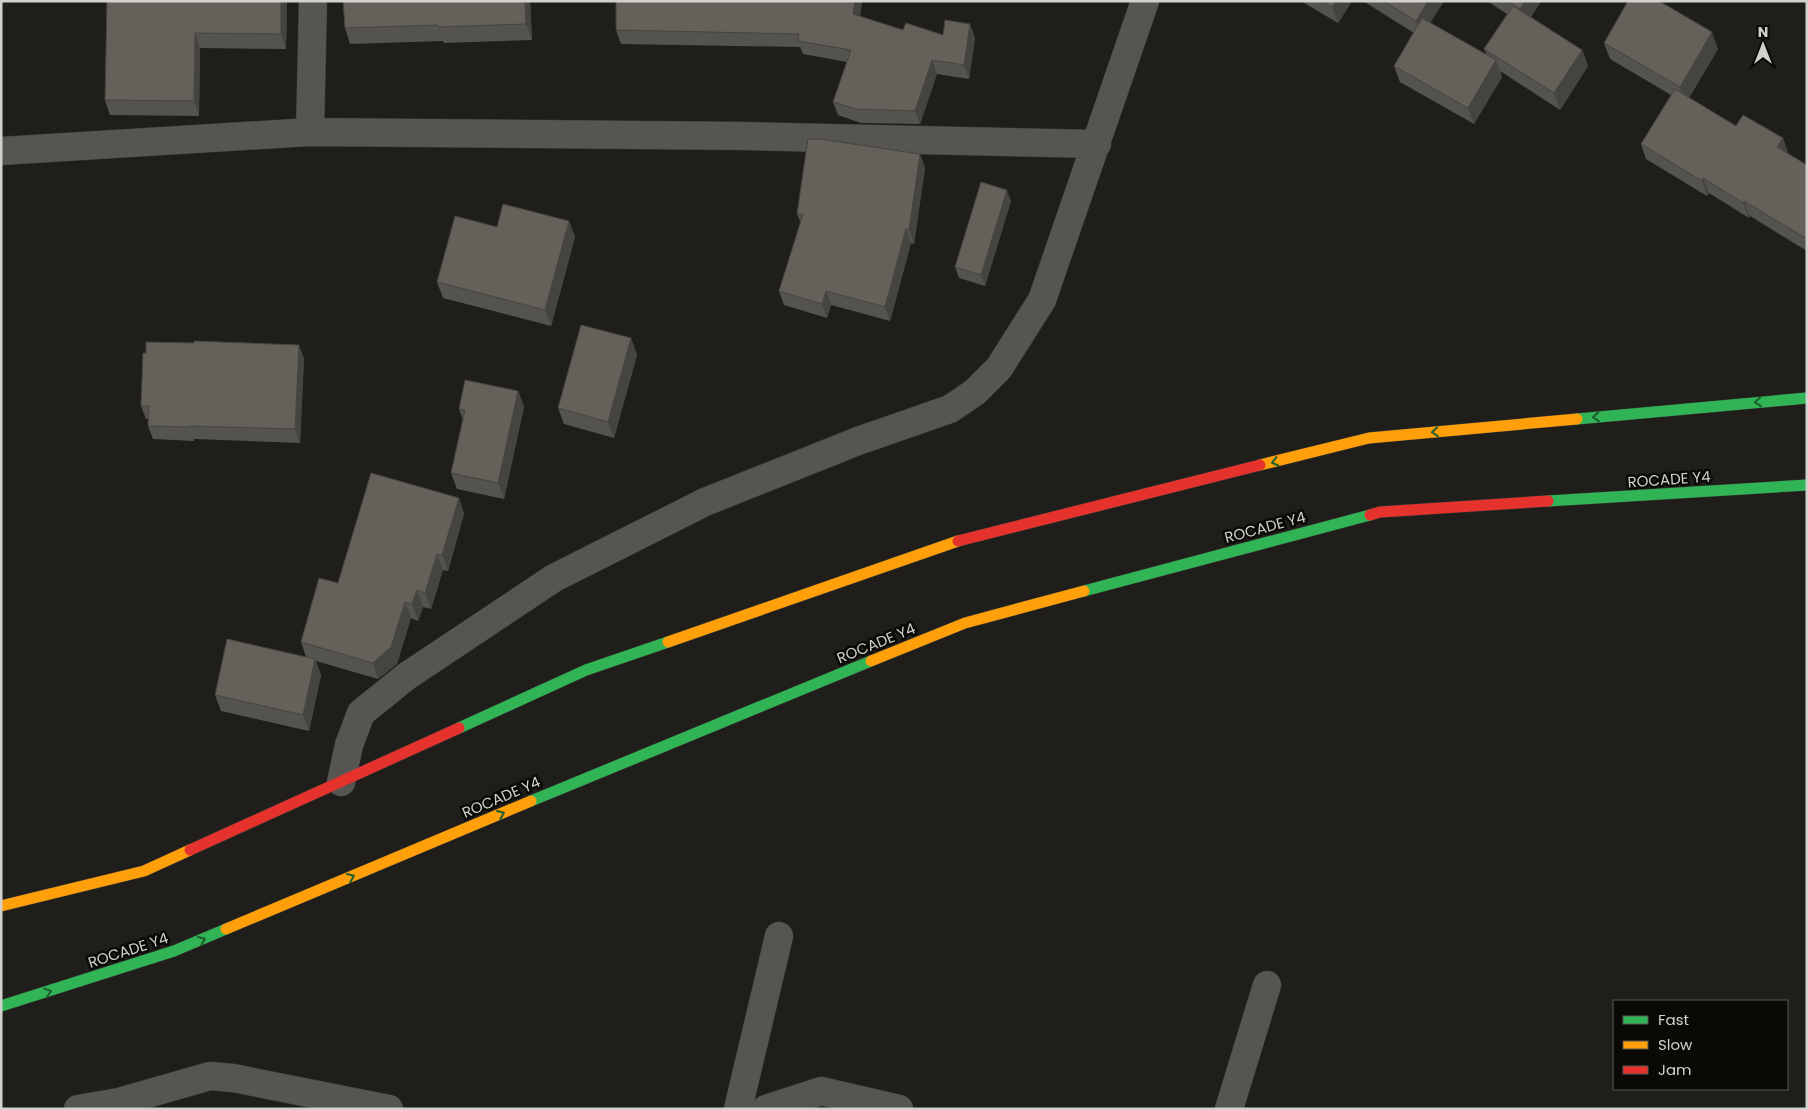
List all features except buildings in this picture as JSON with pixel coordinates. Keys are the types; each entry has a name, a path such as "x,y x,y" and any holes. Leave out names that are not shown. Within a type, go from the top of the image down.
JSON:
{"highway":[{"path":"1,906 144,870 586,670 955,542 1369,438 1807,398"},
{"name":"ROCADE Y4","path":"1,1006 174,951 634,758 964,623 1380,512 1807,485"}],"street":[{"path":"310,132 313,1"},
{"path":"341,782 349,745 361,713 421,666 554,578 705,502 858,441 950,409 975,392 998,368 1042,300 1145,1"},
{"path":"1,152 310,132 745,136 1097,144"},
{"path":"738,1109 779,936"},
{"path":"1229,1109 1267,985"},
{"path":"78,1109 119,1102 210,1076 233,1078 389,1109"},
{"path":"766,1109 820,1091 899,1109"}],"traffic: fast":[{"path":"1577,419 1807,398"},
{"path":"1548,501 1807,485"},
{"path":"1084,591 1370,515"},
{"path":"459,728 586,670 668,642"},
{"path":"531,801 871,661"},
{"path":"1,1006 174,951 226,929"}],"traffic: slow":[{"path":"1260,465 1369,438 1577,419"},
{"path":"668,642 958,541"},
{"path":"871,661 965,623 1084,591"},
{"path":"226,929 531,801"},
{"path":"1,906 144,871 190,850"}],"traffic: jam":[{"path":"958,541 1260,465"},
{"path":"1370,515 1380,512 1548,501"},
{"path":"190,850 459,728"}]}
